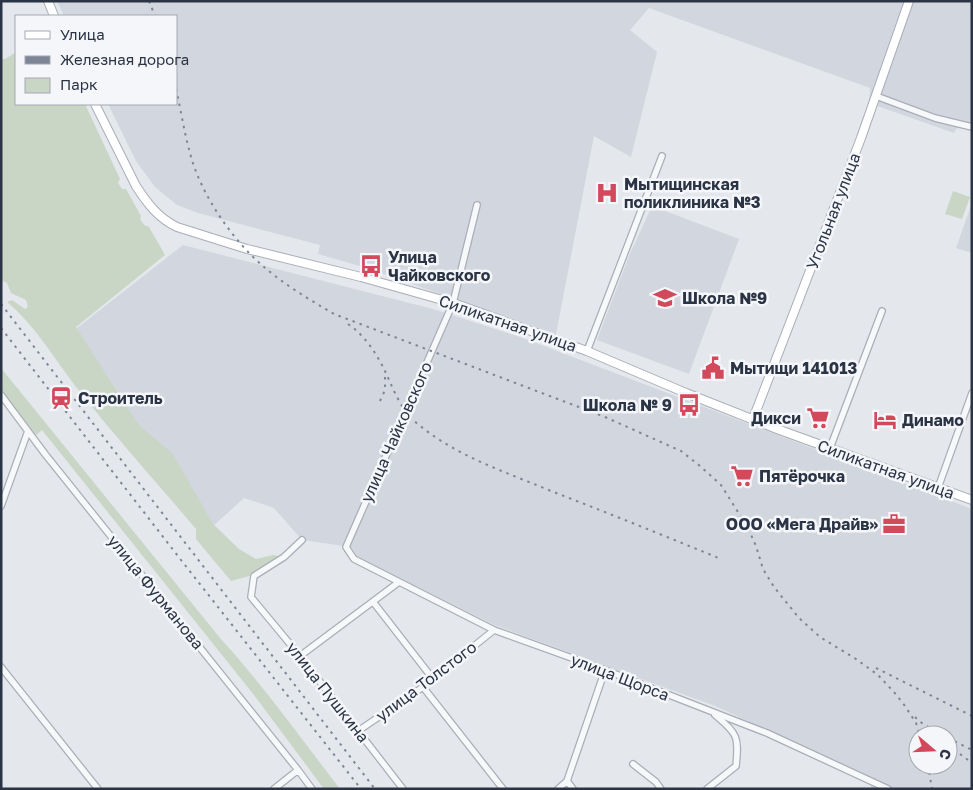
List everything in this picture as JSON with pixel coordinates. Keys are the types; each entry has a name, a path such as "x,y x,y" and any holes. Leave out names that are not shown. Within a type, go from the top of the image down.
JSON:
{"street":[{"path":"48,1 54,15"},
{"name":"Угольная улица","path":"753,419 876,96 909,1"},
{"path":"876,96 935,118 972,127"},
{"name":"Силикатная улица","path":"96,105 136,186 152,209 167,222 188,232 453,303 587,351 753,419 972,500"},
{"path":"587,351 662,156"},
{"path":"453,303 477,205"},
{"name":"улица Чайковского","path":"354,559 346,547 453,303"},
{"path":"830,448 882,311"},
{"path":"938,488 972,393"},
{"name":"улица Фурманова","path":"1,395 312,789"},
{"path":"1,506 28,431"},
{"name":"улица Пушкина","path":"302,540 284,556 254,576 251,597 300,656 403,789"},
{"name":"улица Щорса","path":"354,559 494,630 605,670 767,733 888,789"},
{"path":"300,656 374,603 399,582"},
{"path":"374,603 433,679"},
{"name":"улица Толстого","path":"358,731 423,687 494,630"},
{"path":"1,667 98,789"},
{"path":"558,789 568,781 605,670"},
{"path":"423,687 503,789"},
{"path":"707,789 736,766 739,743 730,727 710,711"},
{"path":"633,764 656,782 661,789"},
{"path":"274,789 298,770"},
{"path":"568,781 574,789"}],"shaded area":[{"path":"57,1 972,1 972,122 956,129 954,133 869,103 870,88 649,8 630,30 657,52 631,157 594,136 556,334 363,267 318,254 320,245 198,213 177,205 155,187 136,161 108,105 178,105 178,15 64,15"},
{"path":"972,203 972,253 956,248"},
{"name":"Школа №9","path":"652,206 739,239 689,374 597,340 629,256"},
{"path":"183,245 433,309 523,338 972,509 972,789 871,789 870,777 715,706 492,624 358,557 351,547 302,540 274,508 244,498 211,528 118,415 77,328"}],"green space":[{"path":"15,53 15,105 85,105 120,179 118,183 122,189 126,189 141,216 140,219 144,225 149,227 165,255 76,327 134,418 141,427 172,453 213,524 239,549 256,559 273,555 278,556 278,560 253,575 231,581 196,539 196,529 95,410 28,322 7,302 12,300 25,309 28,307 26,300 11,293 7,283 1,280 1,59 5,59"},
{"path":"953,191 970,197 962,219 945,214"},
{"path":"1,368 220,638 267,693 340,789 324,789 254,695 42,430 36,435 1,389"}],"railway":[{"path":"149,1 155,15"},
{"path":"178,98 195,168 209,200 240,243 272,274 334,314 605,417 681,451 721,485 748,528 763,569 774,587 799,618 820,637 878,675 905,706 917,725"},
{"path":"1,304 375,789"},
{"path":"348,324 364,338 372,349 407,413 434,436 466,455 500,470 721,559"},
{"path":"1,328 361,789"},
{"path":"380,401 385,390 385,377"},
{"path":"876,668 972,716"},
{"path":"915,717 925,725"},
{"path":"958,743 972,750"},
{"path":"958,752 972,763"},
{"path":"930,775 932,789"}],"place":[{"name":"Мытищинская поликлиника №3","path":"607,193"},
{"name":"Улица Чайковского","path":"371,266"},
{"name":"Школа №9","path":"665,298"},
{"name":"Мытищи 141013","path":"713,368"},
{"name":"Строитель","path":"61,398"},
{"name":"Школа № 9","path":"689,405"},
{"name":"Дикси","path":"818,418"},
{"name":"Динамо","path":"885,420"},
{"name":"Пятёрочка","path":"742,476"},
{"name":"ООО «Мега Драйв»","path":"894,524"}]}
